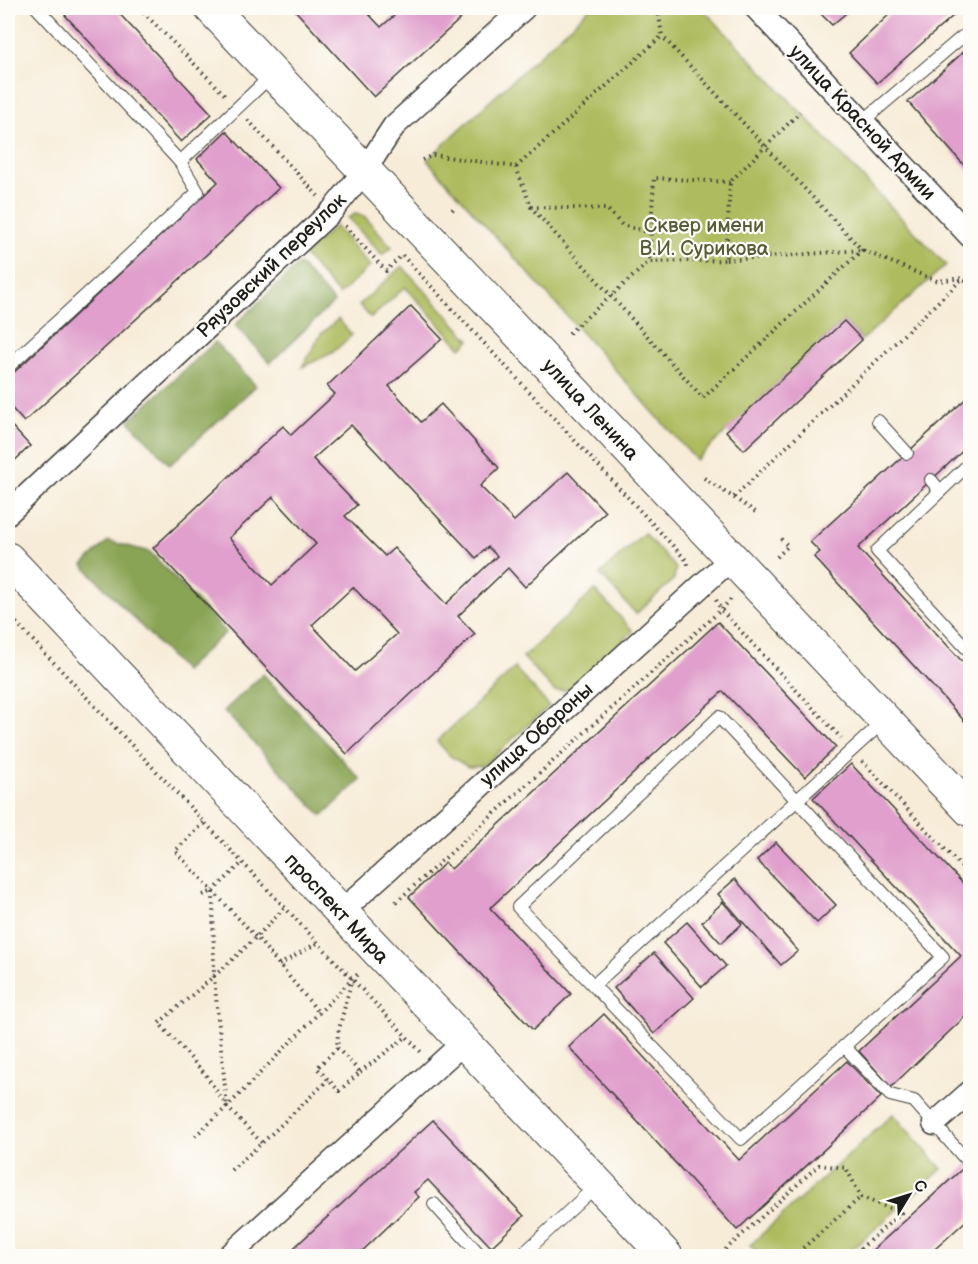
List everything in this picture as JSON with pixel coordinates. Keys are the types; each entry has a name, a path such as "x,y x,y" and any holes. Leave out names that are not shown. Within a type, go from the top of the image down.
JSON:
{"main road":[{"name":"улица Ленина","path":"211,8 970,810"},
{"name":"проспект Мира","path":"8,559 666,1257"}],"street":[{"name":"Ряузовский переулок","path":"8,513 332,211 365,170 394,126 524,8"},
{"name":"улица Красной Армии","path":"756,8 970,236"},
{"name":"улица Обороны","path":"341,912 732,558"},
{"path":"229,1257 464,1042"},
{"path":"934,1124 970,1092"}],"lane":[{"path":"8,367 198,192 180,162 42,9"},
{"path":"863,121 962,37"},
{"path":"180,162 273,73"},
{"path":"878,421 907,453"},
{"path":"970,463 877,551 970,652"},
{"path":"931,480 940,491"},
{"path":"719,717 797,800 943,957 741,1139 518,907 719,717"},
{"path":"594,985 885,720"},
{"path":"844,1046 890,1095 914,1101 969,1163"},
{"path":"521,1257 598,1184"},
{"path":"434,1204 481,1257"},
{"path":"967,1257 970,1253"}],"path":[{"path":"139,8 237,108 386,271 402,255 687,561 692,573"},
{"path":"658,8 662,36 862,250 937,280 963,278 970,285"},
{"path":"422,160 433,155 516,166 662,36"},
{"path":"726,260 730,182 800,112"},
{"path":"516,166 531,207 703,398 862,250"},
{"path":"649,262 654,178 730,182"},
{"path":"531,207 607,209 622,225 651,233"},
{"path":"569,333 649,262 726,260 862,250"},
{"path":"734,497 963,278"},
{"path":"704,478 757,513"},
{"path":"777,557 788,546 778,536"},
{"path":"712,595 721,610"},
{"path":"396,902 731,599"},
{"path":"8,614 436,1068"},
{"path":"204,823 176,851 257,938 320,1014"},
{"path":"203,895 213,891 242,863"},
{"path":"213,891 214,977 227,1107"},
{"path":"262,1143 227,1107 206,1076 159,1023 257,938 284,908"},
{"path":"279,965 317,943"},
{"path":"195,1136 227,1107 358,974"},
{"path":"352,979 338,1033 337,1048 316,1068 339,1091 406,1037"},
{"path":"337,1048 360,1072"},
{"path":"231,1170 328,1080"},
{"path":"715,1257 819,1166 846,1168 861,1197 900,1213 852,1257"},
{"path":"794,1257 861,1197"}],"green space":[{"name":"Сквер имени В.И. Сурикова","path":"590,8 702,8 946,265 862,340 844,321 696,460 427,160"},
{"path":"355,214 364,216 392,247 382,255 348,218"},
{"path":"335,226 370,266 339,295 304,255"},
{"path":"299,264 334,302 270,363 235,325"},
{"path":"402,266 470,340 461,348 405,287 371,318 359,305"},
{"path":"338,319 352,335 332,353 302,367 321,334"},
{"path":"215,342 256,386 170,465 129,421"},
{"path":"644,533 676,568 674,579 636,614 600,574"},
{"path":"108,541 150,552 226,632 184,671 83,565"},
{"path":"595,590 633,631 569,690 554,691 523,657"},
{"path":"515,668 549,706 483,766 468,767 450,756 437,741"},
{"path":"263,674 361,780 322,816 224,711"},
{"path":"893,1114 942,1169 845,1256 760,1256 750,1245"}],"building":[{"path":"73,8 114,8 212,114 181,142 65,15"},
{"path":"293,8 363,8 381,27 403,8 465,8 469,11 374,97"},
{"path":"815,8 852,8 832,25"},
{"path":"896,8 962,8 877,83 849,53"},
{"path":"970,46 970,172 908,102"},
{"path":"226,131 279,188 24,422 8,404 8,378 218,182 197,159"},
{"path":"411,306 442,339 389,386 421,422 441,404 499,468 480,486 514,521 568,472 605,512 525,587 508,568 458,616 475,634 347,754 153,548 283,426 291,435 335,394 327,386","holes":["351,425 476,558 488,547 497,556 446,604 394,548 385,556 345,516 357,505 313,459","273,497 316,544 272,585 229,538","353,587 397,634 355,671 312,625"]},
{"path":"844,321 862,340 744,450 726,431"},
{"path":"970,395 970,444 858,548 970,670 970,727 814,557 820,552 810,542"},
{"path":"8,422 30,446 8,467"},
{"path":"718,622 836,747 805,777 723,691 682,728 490,908 571,994 533,1030 409,897 445,863 451,869"},
{"path":"851,764 970,891 970,1012 891,1087 859,1051 961,956 813,798"},
{"path":"776,842 836,905 817,923 757,860"},
{"path":"735,879 798,951 781,965 718,894"},
{"path":"723,902 742,924 721,943 702,922"},
{"path":"687,922 726,966 702,987 663,943"},
{"path":"654,953 694,998 654,1034 614,988"},
{"path":"604,1014 739,1160 847,1061 881,1097 737,1230 569,1047"},
{"path":"433,1120 524,1216 491,1247 428,1180 414,1192 419,1197 357,1256 285,1256"},
{"path":"970,1162 970,1217 945,1240 927,1256 866,1256"}]}
